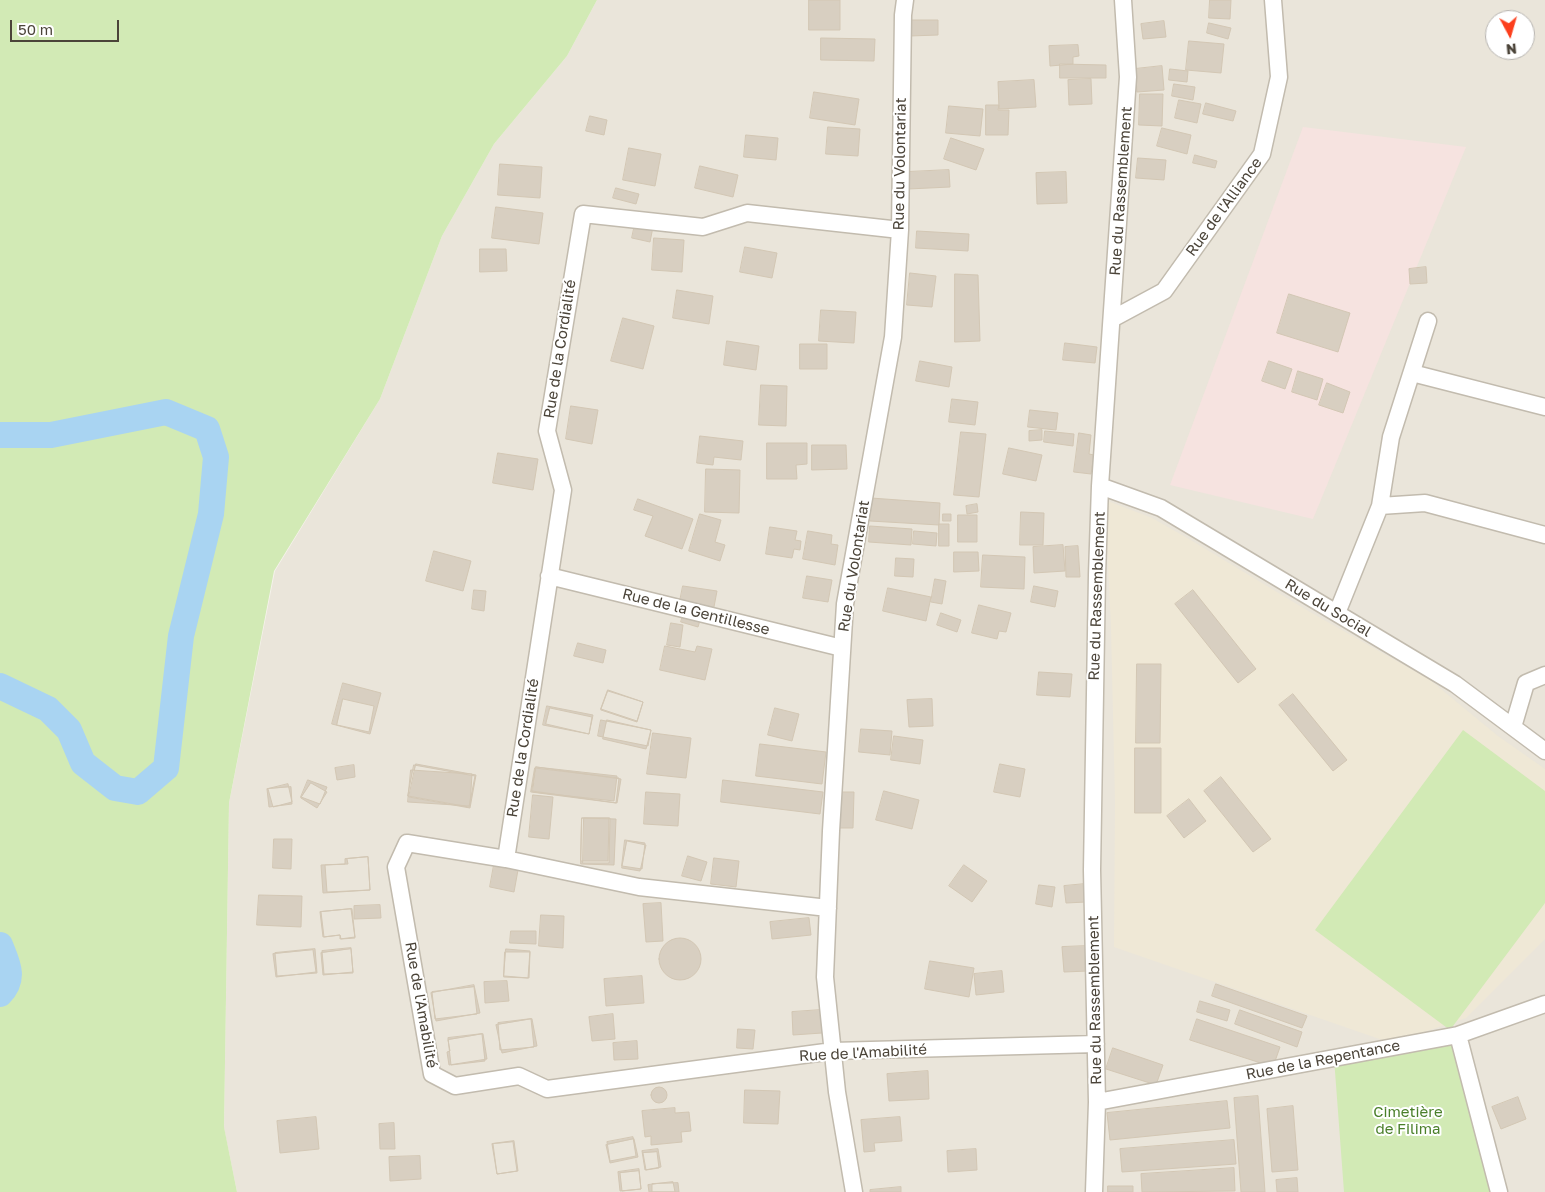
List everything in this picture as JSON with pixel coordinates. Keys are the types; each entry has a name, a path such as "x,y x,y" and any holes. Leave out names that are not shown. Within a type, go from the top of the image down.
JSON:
{"street":[{"name":"Rue du Volontariat","path":"854,1192 837,1092 825,977 845,604 893,337 900,230 903,15 905,0"},
{"name":"Rue du Rassemblement","path":"1094,1192 1097,1102 1092,870 1096,585 1100,486 1128,77 1123,0"},
{"name":"Rue de l'Alliance","path":"1112,319 1164,291 1262,154 1279,77 1273,0"},
{"name":"Rue de la Cordialité","path":"506,859 563,490 547,431 583,214 703,227 747,213 900,230"},
{"path":"1337,613 1380,506 1391,438 1428,321"},
{"path":"1412,373 1545,407"},
{"name":"Rue du Social","path":"1100,486 1161,508 1455,684 1545,751"},
{"path":"1380,506 1425,503 1545,535"},
{"name":"Rue de la Gentillesse","path":"549,576 842,648"},
{"path":"1513,727 1526,683 1545,675"},
{"name":"Rue de l'Amabilité","path":"828,908 639,888 506,859 407,843 396,867 432,1074 455,1086 520,1076 547,1089 833,1051 1096,1044"},
{"name":"Rue de la Repentance","path":"1097,1102 1458,1035 1545,1004"},
{"path":"1458,1035 1498,1192"}],"shaded area":[{"path":"597,0 1545,0 1545,1192 237,1192 224,1128 229,803 275,571 380,399 442,236 494,144 567,56"},
{"path":"1303,127 1466,147 1313,519 1170,485"},
{"path":"1105,500 1152,518 1310,612 1430,680 1498,736 1545,769 1545,939 1466,1018 1391,1043 1114,947 1115,801 1111,628"}],"green space":[{"path":"0,0 597,0 567,56 494,144 442,236 380,399 274,571 229,803 224,1127 237,1192 0,1192"},
{"path":"1463,730 1545,791 1545,903 1450,1030 1315,930"},
{"name":"Cimetière de Filima","path":"1458,1035 1499,1192 1344,1192 1334,1058"}],"building":[{"path":"809,0 840,0 840,30 809,30"},
{"path":"1210,0 1231,0 1230,19 1209,18"},
{"path":"909,20 938,20 938,35 910,36"},
{"path":"1164,21 1166,37 1143,39 1141,24"},
{"path":"1209,23 1231,28 1228,39 1207,33"},
{"path":"821,38 875,39 874,61 821,60"},
{"path":"1189,41 1224,44 1221,73 1186,70"},
{"path":"1078,45 1079,56 1073,57 1073,64 1050,66 1049,46"},
{"path":"1060,64 1106,65 1106,78 1060,78"},
{"path":"1162,66 1164,90 1137,92 1135,69"},
{"path":"1170,69 1188,71 1187,82 1169,80"},
{"path":"1091,79 1092,104 1069,105 1068,80"},
{"path":"1034,80 1036,107 999,109 998,82"},
{"path":"1174,84 1195,87 1193,100 1172,96"},
{"path":"814,92 859,99 855,125 810,118"},
{"path":"1140,94 1163,94 1162,126 1139,125"},
{"path":"1179,100 1201,104 1197,123 1175,118"},
{"path":"1206,103 1236,111 1233,121 1203,114"},
{"path":"986,105 999,105 998,110 1009,110 1008,135 986,135"},
{"path":"949,106 983,109 980,136 946,133"},
{"path":"590,116 607,120 604,135 586,131"},
{"path":"828,127 860,129 858,156 826,154"},
{"path":"1162,128 1191,135 1187,154 1157,146"},
{"path":"746,135 778,138 776,160 744,157"},
{"path":"951,138 984,149 976,170 944,159"},
{"path":"629,148 661,154 655,186 623,180"},
{"path":"1195,155 1217,161 1215,168 1193,163"},
{"path":"1138,158 1166,160 1164,180 1136,178"},
{"path":"500,164 542,167 540,198 498,195"},
{"path":"700,166 738,175 733,197 695,188"},
{"path":"949,170 950,187 908,189 907,172"},
{"path":"1066,172 1067,203 1037,204 1036,173"},
{"path":"616,188 639,194 636,204 613,198"},
{"path":"496,207 543,213 539,244 492,238"},
{"path":"635,224 653,227 650,242 632,238"},
{"path":"917,231 969,234 968,251 916,248"},
{"path":"654,238 684,240 682,272 652,270"},
{"path":"745,247 777,253 772,278 740,272"},
{"path":"480,249 506,249 507,271 480,272"},
{"path":"1426,267 1427,283 1410,284 1409,269"},
{"path":"910,273 936,276 932,307 907,305"},
{"path":"955,274 978,275 980,341 955,342"},
{"path":"677,290 713,296 709,324 673,318"},
{"path":"1289,294 1350,313 1338,352 1277,333"},
{"path":"821,310 856,312 854,343 819,341"},
{"path":"623,318 654,326 643,369 611,361"},
{"path":"727,341 759,346 756,370 724,365"},
{"path":"1065,343 1097,347 1095,363 1063,360"},
{"path":"800,344 827,344 827,369 800,369"},
{"path":"920,361 952,367 949,387 916,381"},
{"path":"1269,361 1292,369 1285,389 1262,381"},
{"path":"1298,371 1323,379 1317,400 1292,392"},
{"path":"1327,383 1350,392 1343,413 1319,405"},
{"path":"761,385 787,386 786,426 759,425"},
{"path":"952,399 978,402 975,425 949,422"},
{"path":"571,406 598,410 592,444 566,439"},
{"path":"1030,410 1058,413 1056,430 1028,427"},
{"path":"1042,430 1042,440 1029,441 1029,431"},
{"path":"1045,431 1074,434 1073,446 1044,442"},
{"path":"961,432 986,434 979,497 954,495"},
{"path":"1079,433 1091,435 1089,454 1094,455 1091,474 1074,472"},
{"path":"700,436 743,441 741,460 714,457 713,465 697,463"},
{"path":"767,443 807,443 807,464 796,465 797,479 767,479"},
{"path":"812,445 846,445 847,469 812,470"},
{"path":"1009,448 1042,455 1036,481 1003,474"},
{"path":"498,453 538,459 533,490 493,483"},
{"path":"706,469 740,470 739,513 705,512"},
{"path":"871,498 940,503 939,525 870,521"},
{"path":"638,499 693,519 682,549 645,536 653,516 634,510"},
{"path":"977,504 978,512 967,514 966,506"},
{"path":"1021,512 1044,513 1043,545 1020,545"},
{"path":"700,514 721,520 715,542 725,545 720,561 689,551"},
{"path":"943,514 951,514 951,521 943,521"},
{"path":"958,515 977,515 977,542 958,542"},
{"path":"939,524 949,524 949,546 939,546"},
{"path":"870,526 912,529 911,545 869,542"},
{"path":"770,527 797,531 795,540 801,541 800,550 794,549 792,558 766,554"},
{"path":"808,531 832,535 831,544 838,545 835,565 803,559"},
{"path":"914,531 937,533 936,546 913,544"},
{"path":"1063,545 1065,571 1034,573 1033,547"},
{"path":"1078,546 1080,577 1066,577 1065,547"},
{"path":"434,551 471,561 463,591 426,581"},
{"path":"954,552 978,552 979,571 954,572"},
{"path":"983,555 1025,557 1024,589 981,587"},
{"path":"896,558 914,559 913,577 895,576"},
{"path":"807,576 832,580 828,602 803,598"},
{"path":"935,579 946,581 942,604 931,602"},
{"path":"683,586 717,591 713,612 679,606"},
{"path":"1034,586 1058,591 1055,607 1031,602"},
{"path":"888,588 931,597 926,621 883,611"},
{"path":"474,590 486,591 484,611 472,609"},
{"path":"1193,590 1256,669 1238,683 1175,604"},
{"path":"979,605 1011,613 1006,632 999,631 997,639 972,633"},
{"path":"684,612 701,617 698,627 681,622"},
{"path":"941,613 961,620 957,632 937,625"},
{"path":"671,623 683,625 680,647 667,645"},
{"path":"578,643 606,650 603,663 574,656"},
{"path":"665,646 695,652 697,646 712,649 705,680 660,670"},
{"path":"1137,664 1161,664 1160,743 1136,743"},
{"path":"1039,672 1072,674 1070,697 1037,695"},
{"path":"343,683 381,693 370,734 332,724"},
{"path":"608,690 643,702 637,721 601,709"},
{"path":"608,691 643,702 637,722 601,710"},
{"path":"1293,694 1347,760 1333,771 1279,705"},
{"path":"343,699 374,706 369,732 337,725"},
{"path":"932,699 933,726 909,727 907,700"},
{"path":"547,706 593,715 589,734 543,725"},
{"path":"550,708 592,717 589,734 546,724"},
{"path":"775,708 799,714 792,741 768,735"},
{"path":"601,720 651,730 648,746 598,736"},
{"path":"607,720 651,730 646,749 603,739"},
{"path":"861,729 892,731 890,755 859,752"},
{"path":"653,733 691,738 686,778 647,774"},
{"path":"894,736 923,740 920,764 891,760"},
{"path":"760,744 826,752 822,784 756,776"},
{"path":"1135,748 1161,748 1161,813 1135,813"},
{"path":"416,764 476,775 470,808 409,797"},
{"path":"1000,764 1025,769 1020,797 994,792"},
{"path":"354,765 355,777 337,780 335,768"},
{"path":"414,765 475,776 469,807 408,796"},
{"path":"536,767 617,776 614,801 533,792"},
{"path":"536,767 621,779 617,803 532,791"},
{"path":"535,768 619,778 616,803 531,792"},
{"path":"411,770 472,774 470,806 408,802"},
{"path":"1221,777 1271,839 1253,852 1204,791"},
{"path":"308,780 327,787 320,804 301,797"},
{"path":"723,780 823,792 820,814 721,802"},
{"path":"311,783 327,792 317,808 301,798"},
{"path":"288,784 292,802 273,807 268,789"},
{"path":"291,787 292,804 269,807 267,789"},
{"path":"884,791 919,800 912,829 876,820"},
{"path":"646,792 680,794 678,826 644,824"},
{"path":"840,792 854,792 853,828 839,828"},
{"path":"533,795 553,797 549,839 529,837"},
{"path":"1189,799 1206,821 1184,838 1167,816"},
{"path":"582,818 616,819 614,865 581,864"},
{"path":"582,818 609,818 608,861 581,861"},
{"path":"584,818 610,818 609,863 583,863"},
{"path":"274,839 292,839 291,869 273,868"},
{"path":"625,840 645,843 642,869 622,866"},
{"path":"627,841 646,845 640,871 622,868"},
{"path":"688,856 707,862 701,881 682,876"},
{"path":"368,857 370,890 323,893 321,865 345,864 345,859"},
{"path":"368,857 370,890 327,892 325,865 348,864 347,859"},
{"path":"714,858 739,861 736,887 711,884"},
{"path":"494,865 518,870 514,892 490,887"},
{"path":"964,865 987,881 972,902 949,886"},
{"path":"1085,884 1086,902 1066,903 1064,886"},
{"path":"1039,885 1055,887 1052,907 1036,904"},
{"path":"259,895 302,896 301,927 257,925"},
{"path":"661,903 663,941 646,942 643,904"},
{"path":"380,905 381,918 354,919 354,906"},
{"path":"351,909 355,938 341,939 340,935 324,937 321,912"},
{"path":"352,909 355,937 340,939 340,935 323,937 320,912"},
{"path":"541,915 564,916 563,948 539,946"},
{"path":"809,918 811,935 772,939 770,922"},
{"path":"511,931 536,931 536,944 510,943"},
{"path":"684,938 692,941 698,947 701,959 698,971 692,977 676,980 668,977 662,971 659,955 662,947 668,941"},
{"path":"1087,946 1088,971 1064,972 1062,947"},
{"path":"351,948 353,973 324,974 322,951"},
{"path":"315,949 317,973 277,976 275,953"},
{"path":"351,949 353,972 323,975 321,953"},
{"path":"506,949 530,951 528,978 504,976"},
{"path":"313,950 316,972 276,977 273,954"},
{"path":"505,952 530,952 529,978 504,977"},
{"path":"930,961 974,968 969,997 925,989"},
{"path":"1002,971 1004,992 976,995 974,974"},
{"path":"642,976 644,1003 606,1006 604,979"},
{"path":"507,981 509,1001 485,1003 484,982"},
{"path":"1216,984 1307,1016 1302,1028 1212,996"},
{"path":"474,985 480,1013 436,1021 431,993"},
{"path":"474,987 477,1014 435,1019 432,992"},
{"path":"1200,1001 1230,1010 1227,1021 1197,1012"},
{"path":"821,1010 822,1033 793,1035 792,1012"},
{"path":"1240,1010 1302,1032 1297,1047 1235,1024"},
{"path":"613,1014 615,1039 592,1041 589,1017"},
{"path":"531,1019 534,1047 500,1050 498,1023"},
{"path":"532,1019 537,1046 502,1053 496,1025"},
{"path":"1197,1019 1280,1047 1273,1067 1190,1040"},
{"path":"738,1029 755,1030 753,1049 737,1048"},
{"path":"482,1034 485,1061 451,1065 448,1038"},
{"path":"483,1034 487,1059 449,1065 447,1052 450,1051 448,1040"},
{"path":"637,1041 638,1059 614,1060 613,1043"},
{"path":"1113,1048 1163,1065 1156,1085 1106,1069"},
{"path":"928,1071 929,1099 889,1101 887,1074"},
{"path":"656,1087 662,1087 667,1092 665,1101 656,1103 651,1098 651,1092"},
{"path":"745,1090 780,1091 778,1124 744,1123"},
{"path":"1258,1096 1265,1192 1241,1192 1234,1098"},
{"path":"1518,1097 1526,1119 1501,1129 1492,1107"},
{"path":"1227,1101 1230,1128 1110,1140 1107,1113"},
{"path":"1293,1106 1298,1170 1272,1172 1267,1109"},
{"path":"675,1108 675,1113 689,1112 691,1131 681,1132 682,1142 651,1145 651,1136 645,1137 642,1111"},
{"path":"316,1117 319,1149 280,1153 277,1121"},
{"path":"900,1117 902,1141 874,1143 875,1151 864,1152 861,1120"},
{"path":"394,1123 395,1149 380,1149 379,1124"},
{"path":"633,1137 636,1156 610,1161 607,1142"},
{"path":"634,1139 638,1157 610,1163 606,1145"},
{"path":"1234,1140 1236,1164 1122,1172 1120,1149"},
{"path":"514,1141 518,1171 497,1174 492,1144"},
{"path":"513,1142 517,1171 497,1174 493,1144"},
{"path":"658,1149 661,1167 645,1170 642,1151"},
{"path":"976,1149 977,1170 948,1172 947,1151"},
{"path":"657,1152 659,1168 646,1170 643,1153"},
{"path":"420,1156 421,1179 390,1181 389,1157"},
{"path":"1234,1168 1235,1191 1142,1192 1141,1174"},
{"path":"639,1169 641,1189 620,1191 618,1172"},
{"path":"639,1171 641,1189 622,1191 620,1173"},
{"path":"1297,1178 1298,1192 1277,1192 1276,1180"},
{"path":"673,1182 675,1192 649,1192 648,1185"},
{"path":"678,1183 679,1192 652,1192 652,1184"},
{"path":"1108,1186 1133,1186 1133,1192 1108,1192"},
{"path":"901,1187 901,1192 870,1192 870,1190"}],"waterway":[{"path":"0,435 51,435 166,412 207,429 216,457 211,514 181,636 166,768 138,792 115,788 83,763 69,730 48,709 0,686"},
{"path":"0,945 9,970 8,982 0,994"}]}
